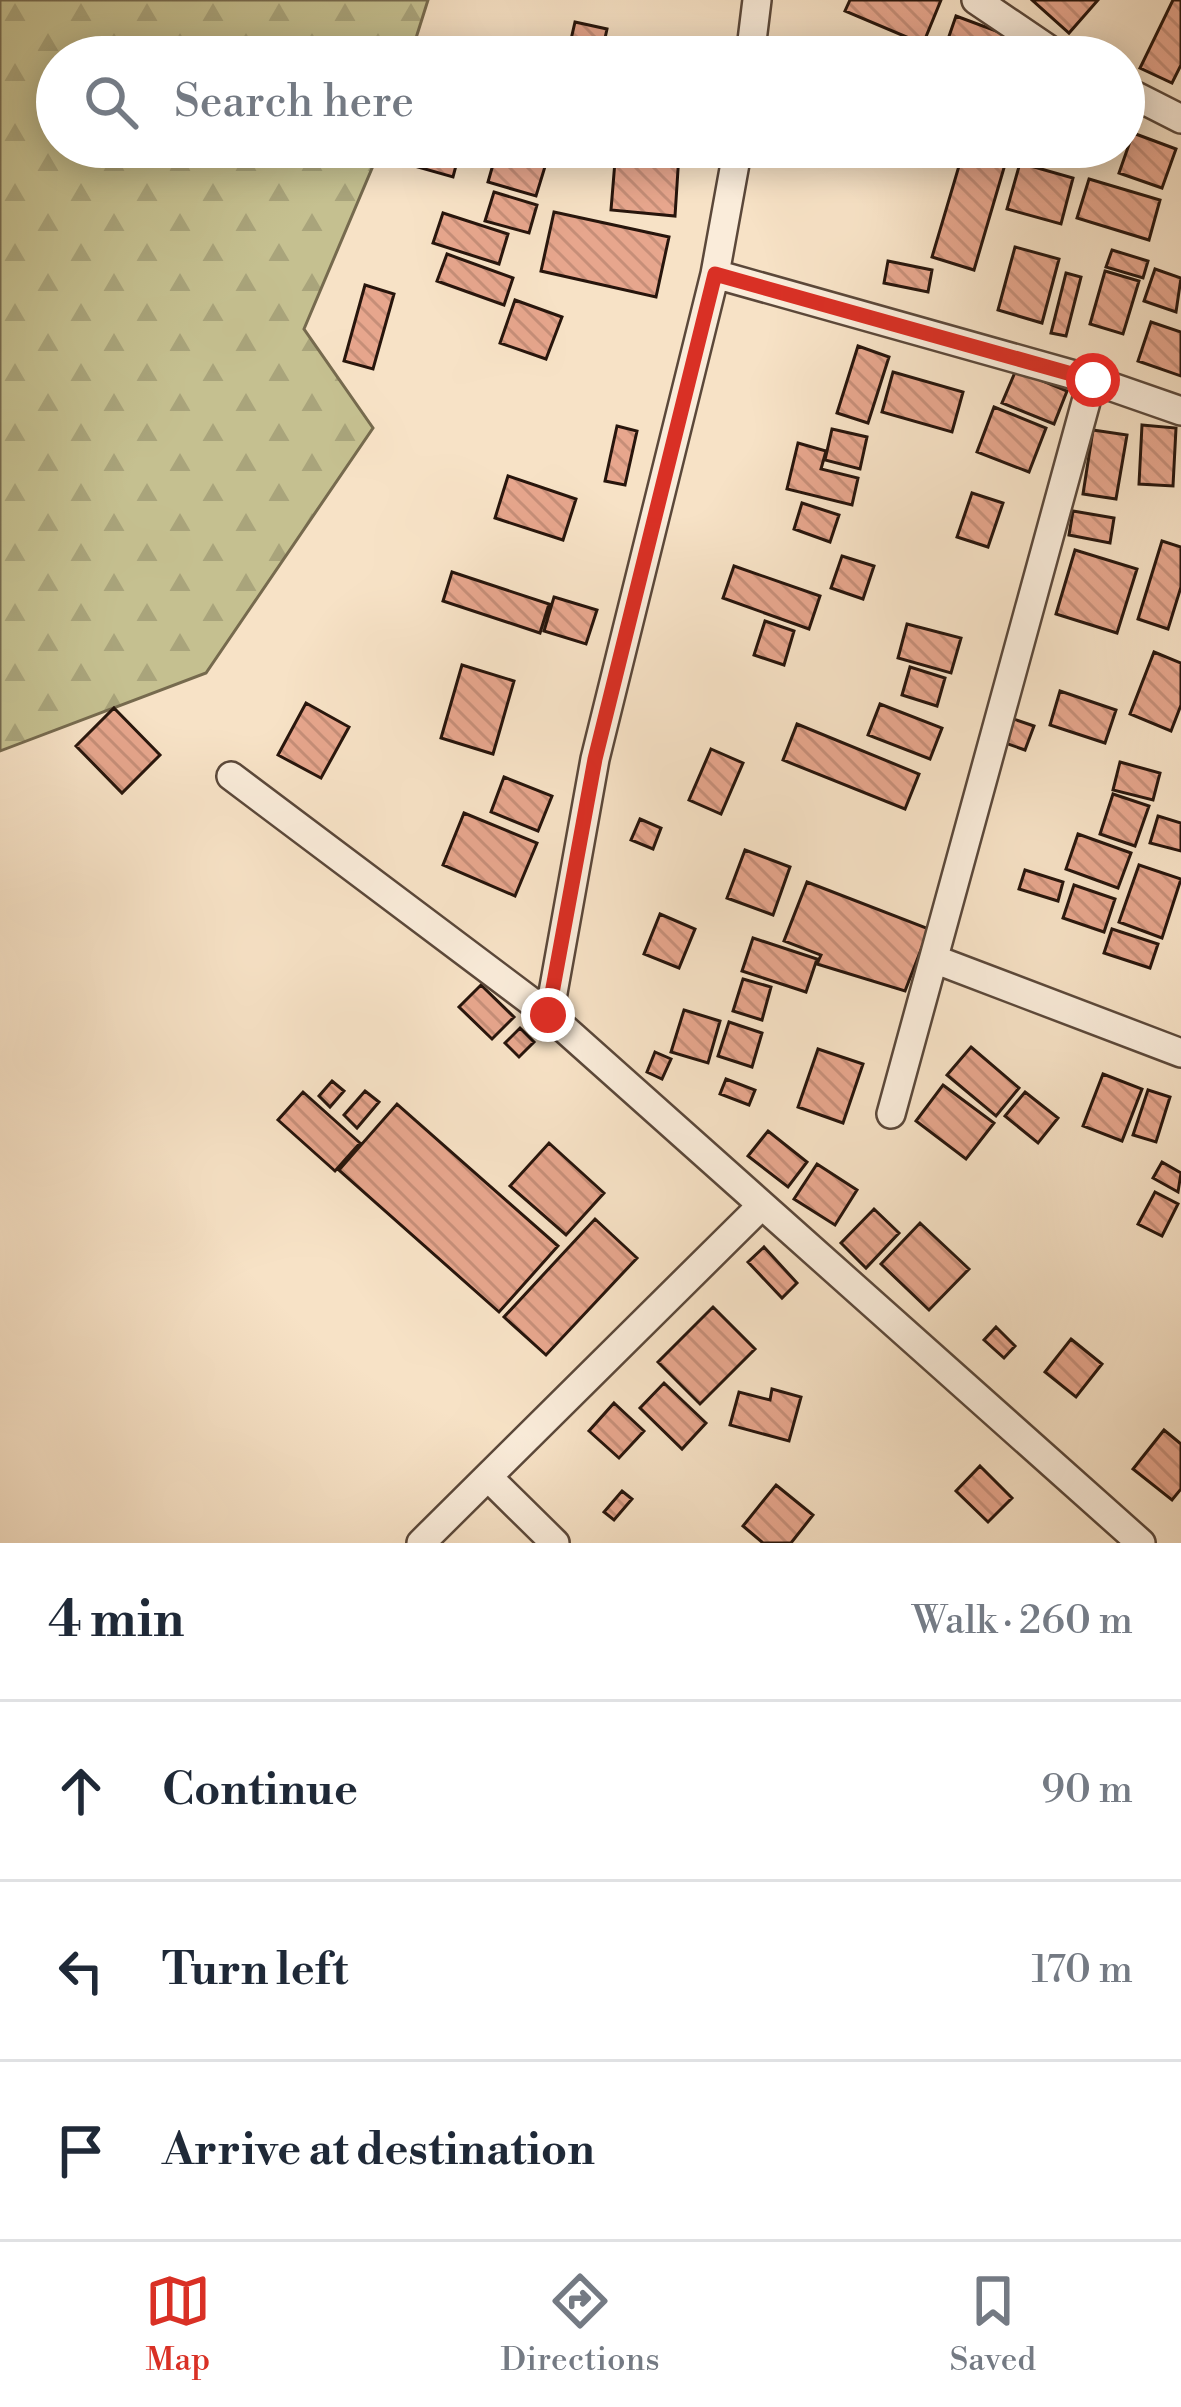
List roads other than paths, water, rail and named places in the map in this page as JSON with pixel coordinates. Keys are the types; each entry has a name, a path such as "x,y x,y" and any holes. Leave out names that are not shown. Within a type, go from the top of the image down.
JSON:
{"street":[{"path":"753,36 757,0"},
{"path":"976,0 1029,36"},
{"path":"1145,101 1181,119"},
{"path":"548,1015 595,759 715,274 734,168"},
{"path":"715,274 1093,380 1181,411"},
{"path":"891,1114 1093,380"},
{"path":"231,776 548,1015 1141,1543"},
{"path":"934,959 1181,1053"},
{"path":"421,1543 762,1204"},
{"path":"490,1479 555,1543"}]}
